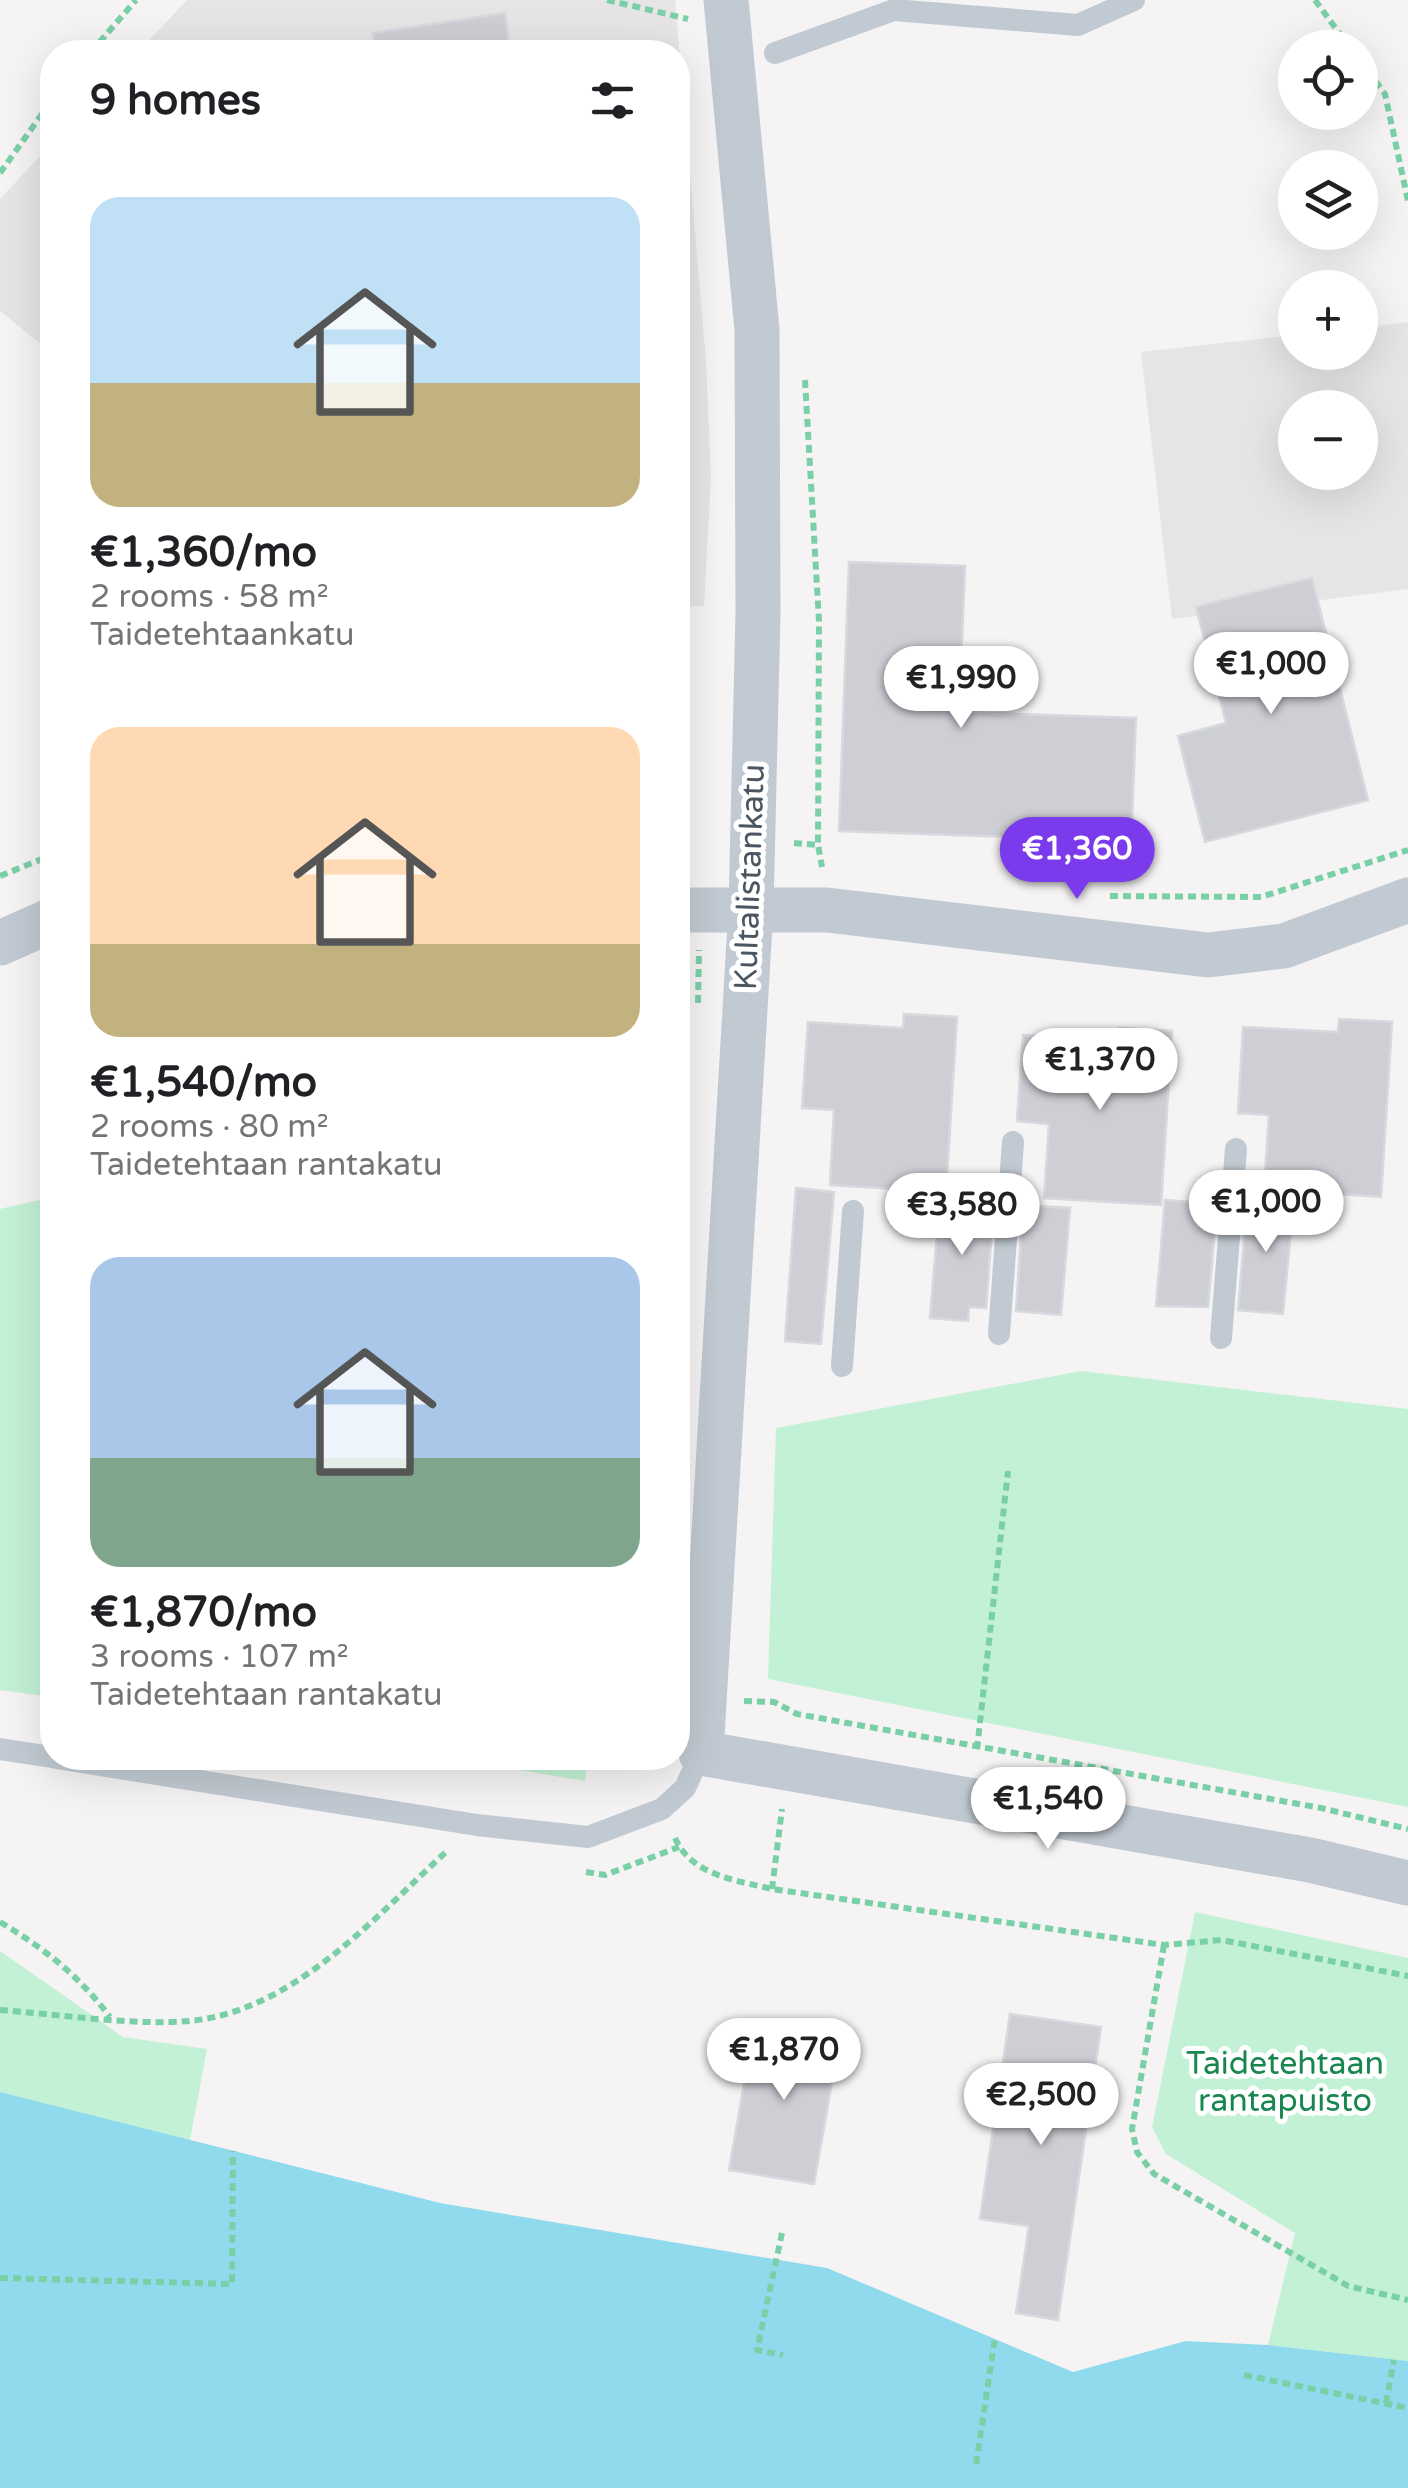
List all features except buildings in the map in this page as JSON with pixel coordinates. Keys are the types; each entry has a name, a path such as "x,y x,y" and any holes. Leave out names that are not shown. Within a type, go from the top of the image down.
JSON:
{"street":[{"name":"Kultalistankatu","path":"701,1753 751,908 760,390 708,9"},
{"path":"690,910 827,910 1208,955 1284,946 1408,900"},
{"path":"0,944 40,926"},
{"path":"701,1753 1310,1860 1408,1883"}],"lane":[{"path":"775,53 897,5 1078,25 1134,0"},
{"path":"999,1334 1013,1142"},
{"path":"1221,1338 1236,1149"},
{"path":"842,1366 853,1210"},
{"path":"0,1748 40,1755"},
{"path":"135,1770 477,1825 588,1838 662,1808 685,1788 701,1753"}],"path":[{"path":"101,40 136,0"},
{"path":"608,0 708,9"},
{"path":"1315,0 1337,30"},
{"path":"1378,84 1385,94 1408,201"},
{"path":"0,173 40,117"},
{"path":"1090,894 1169,900 1261,898 1408,850"},
{"path":"0,876 40,860"},
{"path":"971,1800 1008,1471"},
{"path":"704,1699 774,1702 797,1714 1321,1808 1408,1829"},
{"path":"680,1847 710,1874 772,1889 1164,1945 1222,1940 1408,1976"},
{"path":"0,2010 191,2021 255,2005 337,1952 448,1850"},
{"path":"0,1922 44,1948 81,1979 110,2017"},
{"path":"1164,1945 1132,2128 1136,2152 1154,2174 1348,2286 1408,2300"},
{"path":"0,2278 232,2284 233,2150"},
{"path":"782,2233 757,2350 783,2356"},
{"path":"976,2464 994,2338"},
{"path":"1386,2404 1394,2360"},
{"path":"1244,2375 1408,2408"}],"shaded area":[{"path":"187,0 675,0 678,40 149,40"},
{"path":"40,156 40,343 0,311 0,199"},
{"path":"690,175 706,361 711,476 704,606 690,607"},
{"path":"1408,322 1408,589 1172,619 1141,352 1278,337 1278,370 1378,370 1378,326"}],"green space":[{"path":"40,1200 40,1695 0,1690 0,1209"},
{"path":"1081,1371 1408,1409 1408,1807 768,1679 776,1428"},
{"path":"518,1770 586,1770 585,1781"},
{"name":"Taidetehtaan rantapuisto","path":"1195,1912 1408,1958 1408,2361 1268,2345 1295,2233 1166,2154 1152,2127"},
{"path":"0,1951 123,2037 207,2049 190,2140 0,2092"}],"water":[{"path":"0,2092 440,2203 827,2268 1073,2372 1186,2341 1268,2345 1408,2361 1408,2488 0,2488"}]}
